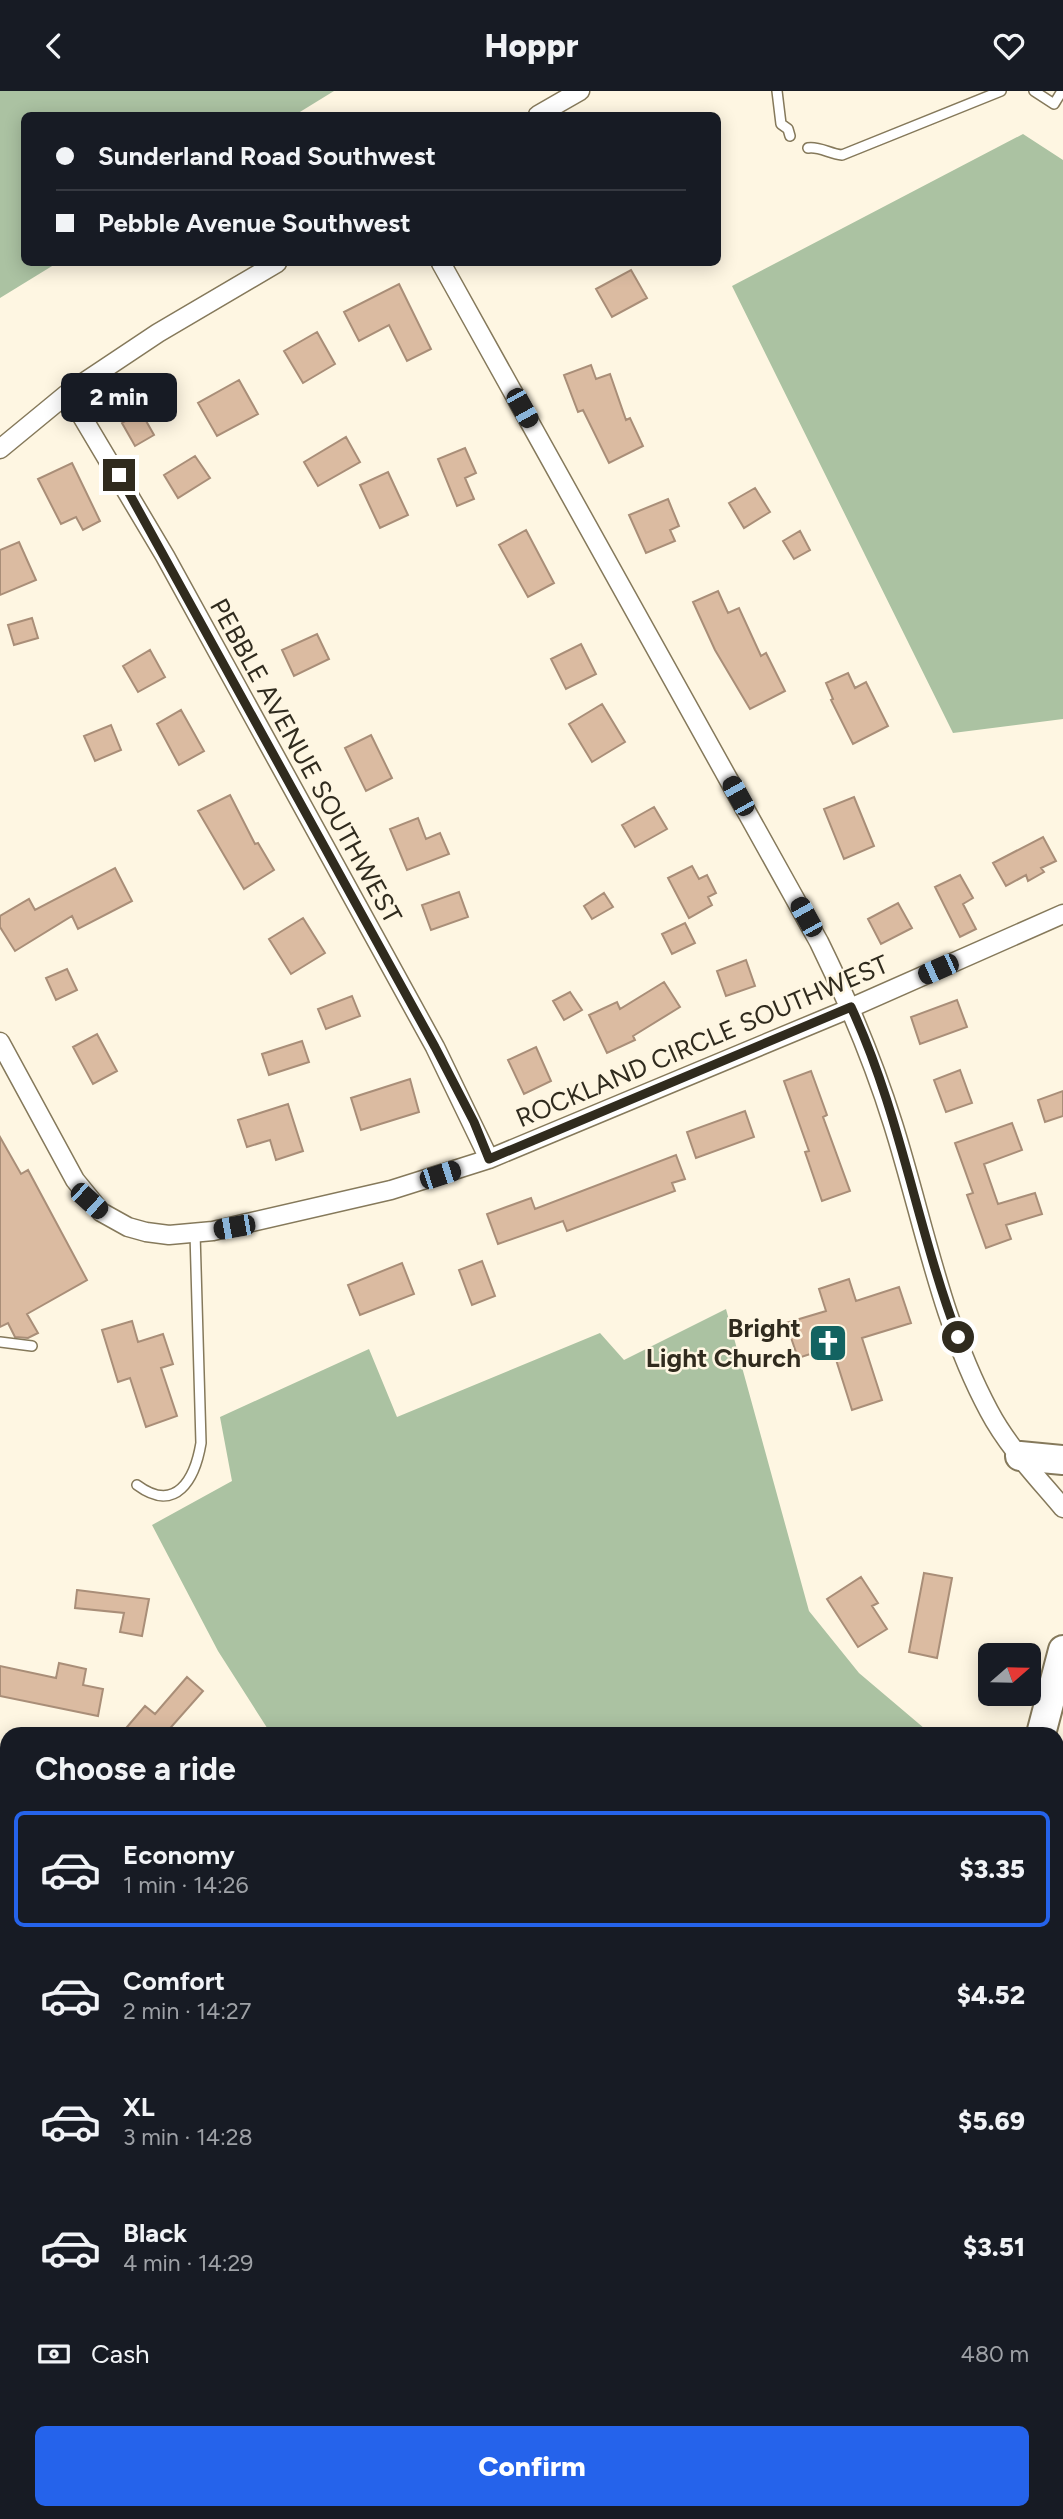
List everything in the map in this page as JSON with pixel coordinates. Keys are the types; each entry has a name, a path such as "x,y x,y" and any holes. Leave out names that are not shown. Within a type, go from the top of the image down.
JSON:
{"main road":[{"path":"1020,1456 1063,1460"},
{"path":"1043,1727 1063,1650"}],"street":[{"path":"543,112 580,91"},
{"path":"0,449 68,393 158,333 273,266"},
{"path":"443,266 819,942 851,1007 893,1123 948,1312 990,1413 1020,1456 1063,1509"},
{"name":"PEBBLE AVENUE SOUTHWEST","path":"68,393 158,545 435,1047 474,1122 489,1159"},
{"name":"ROCKLAND CIRCLE SOUTHWEST","path":"0,1042 89,1201 128,1227 169,1235 195,1233 256,1224 391,1190 489,1159 851,1007 1063,914"}],"lane":[{"path":"777,91 781,124 791,131"},
{"path":"813,145 830,154 842,155 1001,91"},
{"path":"1034,91 1054,104 1062,91"},
{"path":"137,1485 149,1494 172,1494 183,1488 197,1467 201,1443 195,1233"},
{"path":"0,1342 32,1346"}],"green space":[{"path":"0,91 334,91 300,112 21,112 21,266 52,266 0,298"},
{"path":"1023,134 1063,160 1063,719 953,733 732,286"},
{"path":"726,1309 809,1611 859,1673 923,1727 267,1727 218,1651 152,1525 232,1481 220,1417 369,1349 397,1417 600,1333 624,1360"}],"building":[{"path":"631,270 647,298 612,317 596,289"},
{"path":"399,284 431,349 407,361 389,325 359,341 344,312"},
{"path":"317,332 335,364 303,383 284,351"},
{"path":"591,365 596,379 610,374 626,420 630,418 643,446 609,463 583,410 578,412 564,375"},
{"path":"239,380 258,414 217,436 198,403"},
{"path":"141,412 154,435 135,446 122,423"},
{"path":"346,437 360,462 318,486 304,462"},
{"path":"465,448 476,473 465,478 474,499 457,506 438,459"},
{"path":"195,456 210,478 178,498 164,475"},
{"path":"72,463 100,521 83,530 76,517 61,524 38,479"},
{"path":"388,472 408,515 380,528 360,485"},
{"path":"755,488 770,512 744,528 729,503"},
{"path":"668,499 679,526 670,530 675,541 646,553 629,515"},
{"path":"526,530 554,583 528,597 499,545"},
{"path":"800,531 810,550 794,559 783,541"},
{"path":"19,542 36,580 0,595 0,550"},
{"path":"718,591 728,613 739,608 761,656 766,653 785,691 750,709 715,650 693,602"},
{"path":"32,618 38,638 14,645 8,625"},
{"path":"317,634 329,659 294,676 282,650"},
{"path":"581,644 596,674 566,689 551,659"},
{"path":"150,650 165,677 138,692 123,666"},
{"path":"848,673 855,688 866,682 888,726 853,744 831,700 833,699 826,683"},
{"path":"602,704 625,742 592,762 569,724"},
{"path":"181,710 204,751 179,765 157,724"},
{"path":"111,725 121,750 95,761 84,736"},
{"path":"371,735 392,778 366,791 345,748"},
{"path":"230,795 255,844 258,843 274,870 244,889 198,811"},
{"path":"854,797 874,846 844,859 824,809"},
{"path":"654,807 667,829 635,847 622,825"},
{"path":"418,818 426,839 440,833 449,854 407,870 390,829"},
{"path":"1043,837 1056,861 1041,868 1044,872 1028,881 1026,875 1006,886 993,863"},
{"path":"692,866 699,879 707,875 716,893 708,897 712,905 689,918 668,878"},
{"path":"115,868 132,901 78,929 72,916 15,951 0,927 0,916 29,899 35,910"},
{"path":"960,875 973,898 963,904 976,929 960,937 935,887"},
{"path":"459,892 468,917 431,930 422,905"},
{"path":"604,893 613,907 592,919 584,906"},
{"path":"898,903 912,928 881,944 868,919"},
{"path":"303,918 325,953 291,974 269,939"},
{"path":"685,923 695,943 672,954 662,934"},
{"path":"746,960 755,986 726,996 717,971"},
{"path":"67,969 77,990 56,1000 46,978"},
{"path":"664,982 680,1007 633,1036 635,1040 607,1053 589,1015 617,1002 620,1009"},
{"path":"570,992 582,1010 564,1020 553,1001"},
{"path":"352,996 360,1016 326,1029 318,1009"},
{"path":"957,1000 967,1027 920,1044 911,1017"},
{"path":"97,1034 117,1071 93,1084 73,1047"},
{"path":"302,1041 309,1062 269,1075 262,1054"},
{"path":"536,1047 551,1081 524,1094 508,1060"},
{"path":"960,1070 972,1103 946,1112 934,1080"},
{"path":"811,1071 827,1115 823,1117 850,1191 822,1201 805,1152 809,1151 784,1081"},
{"path":"410,1079 419,1112 361,1130 351,1098"},
{"path":"1063,1091 1063,1116 1045,1122 1038,1100"},
{"path":"288,1104 303,1151 276,1160 270,1140 247,1147 238,1120"},
{"path":"745,1111 754,1137 696,1158 687,1132"},
{"path":"1012,1123 1022,1150 984,1164 998,1204 1035,1193 1042,1214 1006,1225 1011,1239 986,1248 967,1195 973,1193 955,1143"},
{"path":"0,1137 21,1174 28,1170 87,1280 27,1314 38,1333 28,1338 15,1337 8,1323 0,1327"},
{"path":"676,1155 685,1179 672,1183 675,1191 567,1231 563,1221 498,1244 487,1214 531,1198 535,1209"},
{"path":"482,1261 495,1296 472,1305 459,1270"},
{"path":"402,1263 414,1294 360,1315 348,1285"},
{"name":"Bright Light Church","path":"849,1279 856,1301 899,1287 911,1323 862,1338 882,1400 852,1410 832,1347 798,1358 786,1323 826,1311 819,1289"},
{"path":"132,1321 138,1342 163,1334 173,1364 161,1368 177,1416 146,1427 130,1378 118,1382 102,1330"},
{"path":"924,1573 952,1578 937,1658 909,1652"},
{"path":"861,1577 878,1603 872,1606 887,1629 858,1647 827,1599"},
{"path":"77,1590 149,1599 142,1636 120,1632 124,1613 75,1608"},
{"path":"59,1663 86,1669 83,1685 103,1689 98,1716 0,1696 0,1666 56,1678"},
{"path":"187,1677 203,1691 171,1727 127,1727 145,1706 155,1714"}],"place":[{"name":"Bright Light Church","path":"828,1343"}],"route":[{"path":"119,475 435,1047 474,1122 489,1159 851,1007 893,1123 944,1302 958,1337"}]}
